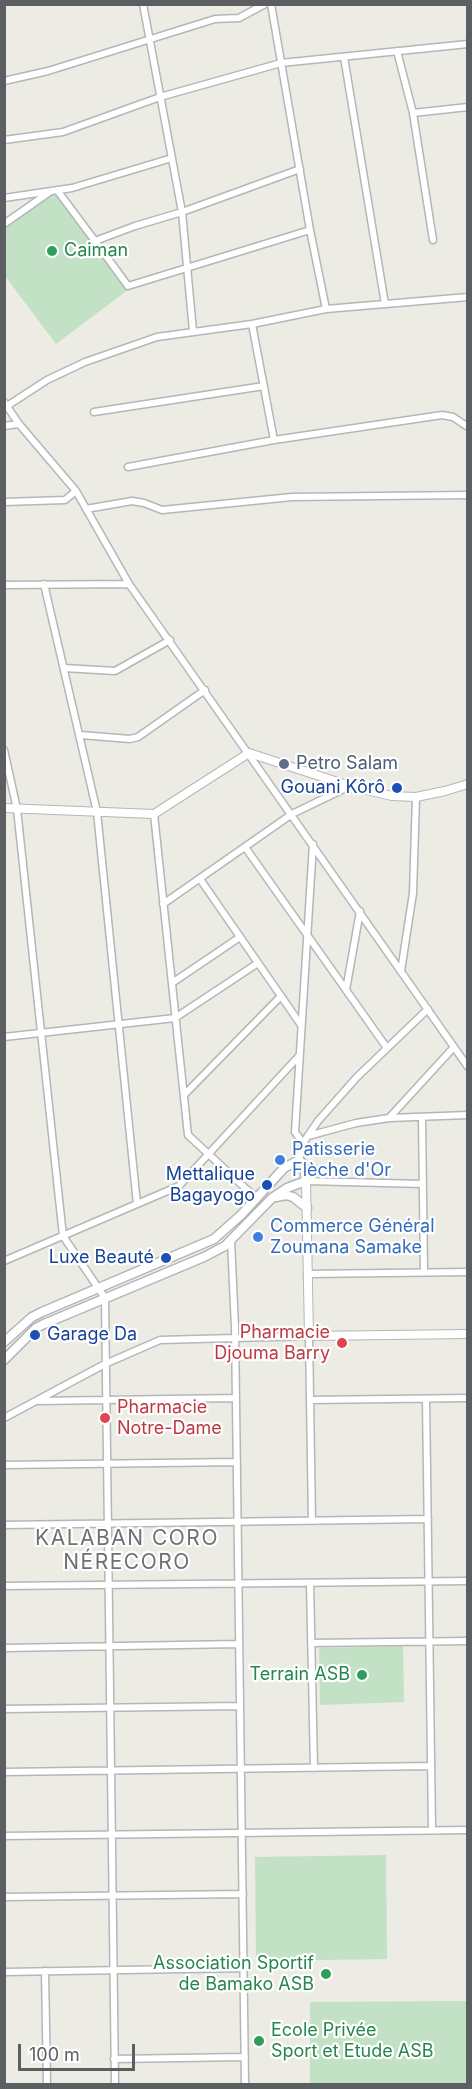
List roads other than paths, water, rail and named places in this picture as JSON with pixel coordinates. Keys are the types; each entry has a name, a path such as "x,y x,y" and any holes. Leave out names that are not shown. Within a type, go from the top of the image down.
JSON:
{"main road":[{"path":"4,1360 36,1328 204,1257 231,1241 272,1198 287,1188 306,1181 304,1165 299,1160 284,1168 230,1227 214,1239 32,1317 5,1341"},
{"path":"272,1198 286,1195 293,1197 307,1208"}],"street":[{"path":"142,4 182,212 193,331"},
{"path":"4,81 48,70 215,19 239,18 265,4"},
{"path":"271,4 326,309"},
{"path":"4,140 63,132 160,97 281,63 468,44"},
{"path":"397,51 413,113 433,240"},
{"path":"344,57 385,304"},
{"path":"413,113 468,107"},
{"path":"4,198 72,188 172,158"},
{"path":"95,241 300,169"},
{"path":"55,190 128,286 310,230"},
{"path":"4,224 55,190"},
{"path":"468,297 326,309 252,324 157,337 85,362 46,380 6,404 19,424 76,491 129,584 468,1067"},
{"path":"252,324 274,440"},
{"path":"94,412 264,386"},
{"path":"128,467 274,440 442,415 453,417 468,427"},
{"path":"4,426 19,424"},
{"path":"4,502 65,500 76,491"},
{"path":"86,509 132,501 162,510 292,497 468,495"},
{"path":"44,584 81,735 97,812 137,1204"},
{"path":"4,585 129,584"},
{"path":"64,668 115,671 170,640"},
{"path":"81,735 130,739 138,737 205,690"},
{"path":"4,750 17,809 63,1236 105,1298 115,2085"},
{"path":"249,753 350,786 392,796 416,797 468,784"},
{"path":"4,808 154,814 249,753"},
{"path":"163,904 292,814 350,786"},
{"path":"401,971 413,893 416,797"},
{"path":"154,814 188,1135 257,1199"},
{"path":"303,1143 294,1131 313,844"},
{"path":"245,847 387,1048"},
{"path":"200,879 301,1025"},
{"path":"346,990 360,911"},
{"path":"172,983 240,937"},
{"path":"4,1037 175,1018 258,963"},
{"path":"184,1095 281,996"},
{"path":"299,1160 303,1143 318,1121 357,1077 428,1009"},
{"path":"389,1118 454,1047"},
{"path":"4,1261 179,1186 299,1056"},
{"path":"307,1136 356,1123 389,1118 468,1115"},
{"path":"422,1117 424,1272"},
{"path":"312,1521 306,1181 423,1184"},
{"path":"231,1241 235,1337 245,2085"},
{"path":"307,1274 468,1272"},
{"path":"4,1418 105,1364 160,1340 468,1334"},
{"path":"5,1341 17,1346"},
{"path":"36,1401 236,1398"},
{"path":"426,1398 432,1830"},
{"path":"310,1400 468,1398"},
{"path":"4,1465 237,1462"},
{"path":"4,1525 428,1519"},
{"path":"4,1586 468,1581"},
{"path":"310,1583 314,1767"},
{"path":"311,1643 468,1641"},
{"path":"4,1648 239,1644"},
{"path":"4,1709 240,1706"},
{"path":"4,1772 431,1766"},
{"path":"4,1836 468,1830"},
{"path":"4,1897 243,1894"},
{"path":"4,1972 244,1968"},
{"path":"45,1971 47,2085"},
{"path":"114,2059 245,2057"}],"place":[{"name":"Caiman","path":"52,251"},
{"name":"Petro Salam","path":"284,764"},
{"name":"Gouani Kôrô","path":"397,788"},
{"name":"Patisserie Flèche d'Or","path":"280,1160"},
{"name":"Mettalique Bagayogo","path":"267,1185"},
{"name":"Commerce Général Zoumana Samake","path":"258,1237"},
{"name":"Luxe Beauté","path":"166,1258"},
{"name":"Garage Da","path":"35,1335"},
{"name":"Pharmacie Djouma Barry","path":"342,1343"},
{"name":"Pharmacie Notre-Dame","path":"105,1418"},
{"name":"Terrain ASB","path":"362,1675"},
{"name":"Association Sportif de Bamako ASB","path":"326,1974"},
{"name":"Ecole Privée Sport et Etude ASB","path":"259,2041"}],"district":[{"name":"KALABAN CORO NÉRECORO","path":"127,1551"}]}
